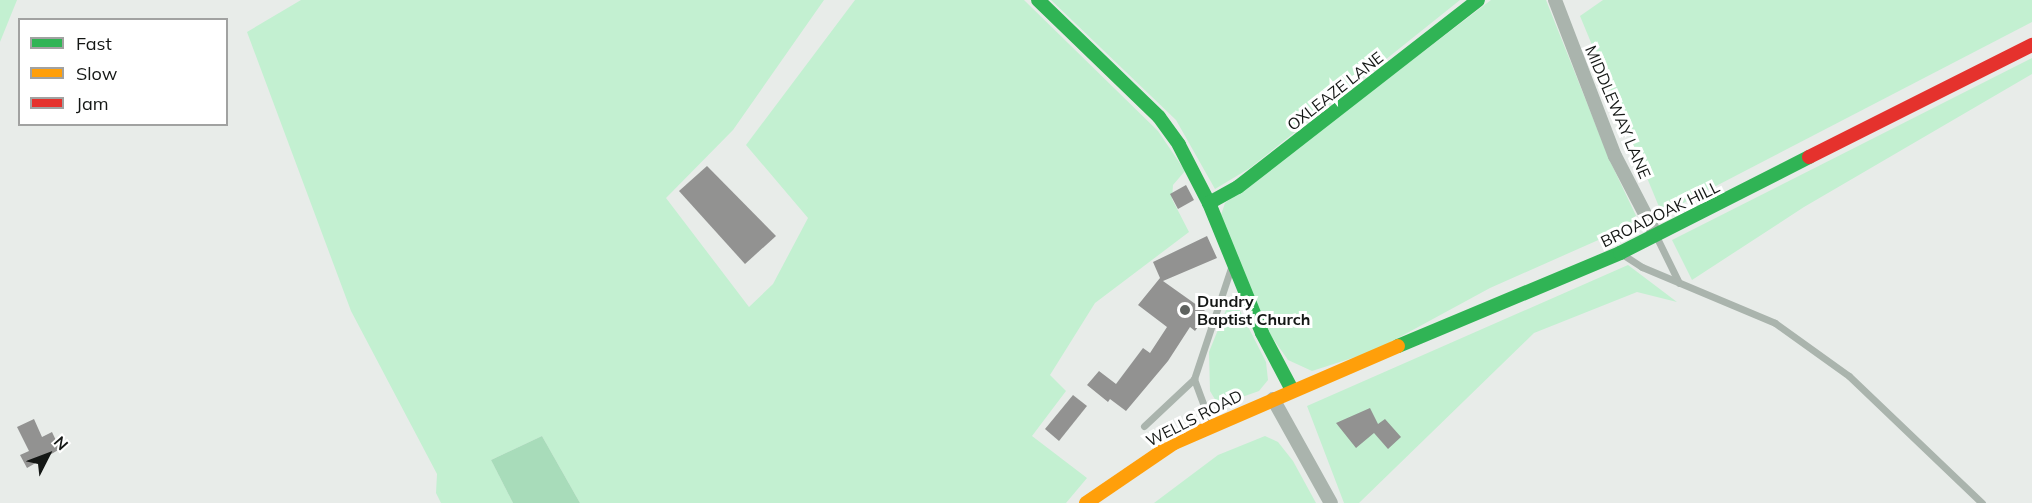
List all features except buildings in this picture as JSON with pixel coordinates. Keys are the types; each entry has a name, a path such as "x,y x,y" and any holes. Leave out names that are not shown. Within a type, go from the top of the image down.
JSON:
{"street":[{"path":"1038,0 1159,117 1179,145 1209,203 1232,265 1292,390"},
{"name":"OXLEAZE LANE","path":"1209,203 1238,187 1478,0"},
{"name":"MIDDLEWAY LANE","path":"1555,0 1615,156 1656,235"},
{"name":"BROADOAK HILL","path":"1292,390 1620,253 2032,45"},
{"name":"WELLS ROAD","path":"1086,503 1174,443 1292,390"},
{"path":"1273,399 1331,503"}],"lane":[{"path":"1656,235 1679,283"},
{"path":"1620,253 1679,283 1775,323 1849,376 1982,503"},
{"path":"1144,426 1194,379 1232,265"},
{"path":"1194,379 1211,425"}],"green space":[{"path":"0,0 17,0 0,42"},
{"path":"301,0 824,0 733,130 666,198 749,307 773,284 808,218 746,145 855,0 1024,0 1158,131 1185,171 1173,185 1172,199 1189,232 1095,303 1050,375 1066,391 1032,436 1087,478 1066,503 580,503 542,436 491,460 513,503 441,503 436,493 437,474 351,311 247,32"},
{"path":"1051,0 1460,0 1250,168 1215,189 1176,120"},
{"path":"1491,0 1546,0 1610,161 1639,222 1490,288 1374,351 1312,371 1288,360 1265,327 1221,215 1225,203"},
{"path":"1603,0 2032,0 2032,22 1662,214 1580,16"},
{"path":"2032,58 2032,74 1804,207 1692,280 1672,240"},
{"path":"1628,265 1677,302 1637,292 1534,333 1359,503 1344,503 1307,406"},
{"path":"1232,295 1266,362 1268,380 1259,391 1225,403 1216,401 1210,391 1209,352"},
{"path":"542,436 580,503 513,503 491,460"},
{"path":"1265,436 1278,442 1293,461 1316,503 1154,503 1218,455"}],"traffic: fast":[{"path":"1038,0 1159,117 1179,145 1209,203 1262,333 1292,390"},
{"path":"1209,203 1238,187 1478,0"},
{"path":"1398,346 1620,253 1809,157"}],"traffic: slow":[{"path":"1086,503 1174,443 1398,346"}],"traffic: jam":[{"path":"1809,157 2032,45"}],"place":[{"name":"Dundry Baptist Church","path":"1185,310"}]}
